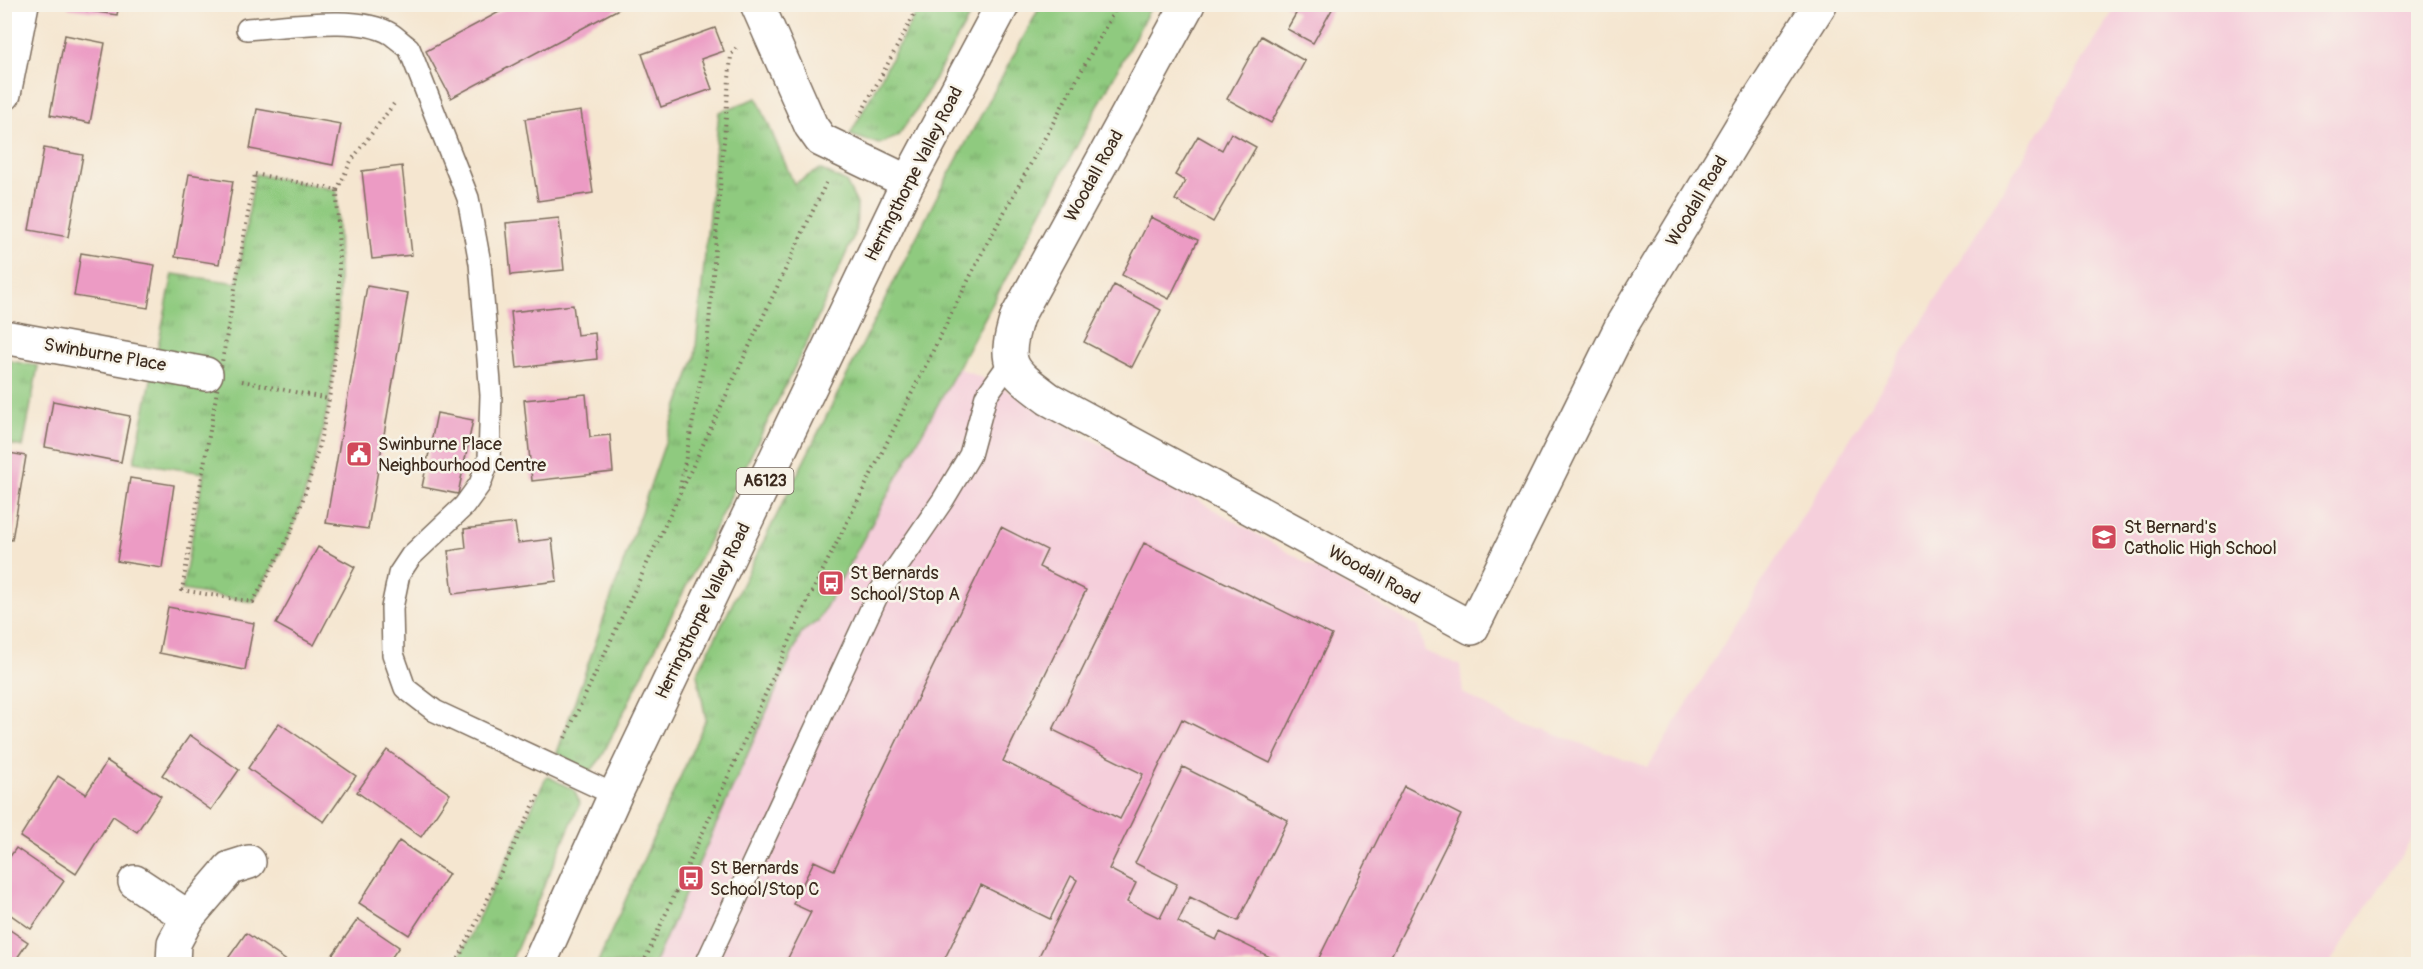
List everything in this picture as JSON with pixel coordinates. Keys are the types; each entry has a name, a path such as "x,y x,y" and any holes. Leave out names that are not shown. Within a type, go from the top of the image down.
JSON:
{"street":[{"path":"4,94 22,4"},
{"name":"Herringthorpe Valley Road","path":"539,964 615,795 908,182 1004,4"},
{"name":"Woodall Road","path":"1188,4 1017,316 1008,345 1011,361 1022,379 1049,399 1472,628 1623,323 1740,129 1820,4"},
{"path":"763,7 811,126 821,140 908,182"},
{"name":"Swinburne Place","path":"4,337 220,377"},
{"path":"172,964 174,943 188,917 230,868 249,862"},
{"path":"135,882 188,917"}],"lane":[{"path":"247,29 367,25 390,33 409,48 468,198 480,263 491,395 489,459 480,484 465,506 411,556 399,574 392,608 393,654 405,688 435,711 615,795"},
{"path":"706,964 877,596 943,500 970,455 986,396 1011,361"}],"path":[{"path":"456,964 842,150 920,4"},
{"path":"643,964 810,596 984,249 1118,4"},
{"path":"678,496 707,346 731,56 763,7"},
{"path":"337,190 255,174 182,590 253,602 293,526 315,462 328,399 337,333 337,190 351,161 405,90 421,75"},
{"path":"220,377 328,399"}],"shaded area":[{"name":"St Bernard's Catholic High School","path":"2117,5 2418,5 2418,830 2329,964 654,964 802,632 818,621 958,368 994,383 1418,627 1425,651 1460,665 1463,693 1511,719 1648,767"}],"green space":[{"path":"920,5 976,5 918,108 897,137 879,144 850,135"},
{"path":"1041,5 1152,5 958,368 818,621 802,632 654,964 597,964 706,719 697,674 936,198"},
{"path":"757,98 794,184 820,169 846,182 857,204 856,231 806,344 601,758 590,772 557,753 695,357 719,112"},
{"path":"255,174 337,190 339,279 332,381 317,454 294,524 253,602 182,590 204,473 134,462 173,274 237,283"},
{"path":"5,360 38,366 23,447 5,443"},
{"path":"547,776 574,790 580,803 510,964 456,964"}],"building":[{"path":"69,4 119,4 117,15 68,8"},
{"path":"514,4 628,4 451,98 426,51"},
{"path":"1283,4 1335,4 1313,43 1287,29 1297,12"},
{"path":"715,28 724,51 701,59 712,89 661,107 642,54"},
{"path":"65,35 105,43 90,123 50,115"},
{"path":"1261,36 1305,61 1271,123 1227,99"},
{"path":"257,109 341,124 333,165 250,149"},
{"path":"581,111 593,193 538,201 525,119"},
{"path":"1231,133 1256,147 1213,222 1175,200 1185,181 1175,175 1198,136 1222,150"},
{"path":"44,148 83,155 68,237 29,230"},
{"path":"402,166 412,255 372,259 362,171"},
{"path":"189,174 233,181 219,264 175,257"},
{"path":"1151,217 1198,240 1169,299 1122,275"},
{"path":"559,218 564,270 511,275 506,223"},
{"path":"81,253 155,265 148,308 74,296"},
{"path":"1114,285 1161,310 1132,367 1084,342"},
{"name":"Swinburne Place Neighbourhood Centre","path":"367,286 408,293 368,529 326,523"},
{"path":"573,305 577,335 595,333 597,359 517,368 511,312"},
{"path":"586,394 590,437 610,435 613,472 532,481 524,400"},
{"path":"53,401 130,416 121,462 45,447"},
{"path":"437,413 473,420 458,494 422,487"},
{"path":"4,452 26,456 12,540 4,539"},
{"path":"130,478 174,485 162,568 117,561"},
{"path":"515,523 518,543 552,539 557,581 453,594 448,551 466,548 464,529"},
{"path":"1001,527 1047,550 1039,567 1086,590 1003,761 1120,819 1143,774 1053,730 1144,543 1332,635 1270,763 1182,719 1109,869 1136,883 1127,902 1160,918 1177,884 1135,863 1183,767 1288,820 1238,921 1190,897 1178,922 1216,940 1220,932 1284,964 1035,964 1077,880 1071,876 1050,919 981,885 942,964 785,964 811,912 793,904 814,861 834,870"},
{"path":"318,547 355,567 314,645 276,624"},
{"path":"168,607 254,623 245,670 159,653"},
{"path":"279,723 356,776 324,822 248,768"},
{"path":"190,735 239,770 211,810 162,775"},
{"path":"387,750 450,794 421,837 357,792"},
{"path":"107,761 161,796 137,832 113,816 76,874 20,837 58,776 86,794"},
{"path":"1404,786 1461,815 1387,964 1316,964"},
{"path":"399,841 449,874 409,935 359,903"},
{"path":"16,848 64,881 31,929 4,910 4,865"},
{"path":"358,919 399,947 387,964 326,964"},
{"path":"4,926 28,942 13,964 4,964"},
{"path":"246,933 291,964 224,964"}],"place":[{"name":"Swinburne Place Neighbourhood Centre","path":"359,454"},
{"name":"St Bernard's Catholic High School","path":"2104,537"},
{"name":"St Bernards School/Stop A","path":"831,583"},
{"name":"St Bernards School/Stop C","path":"691,878"}]}
